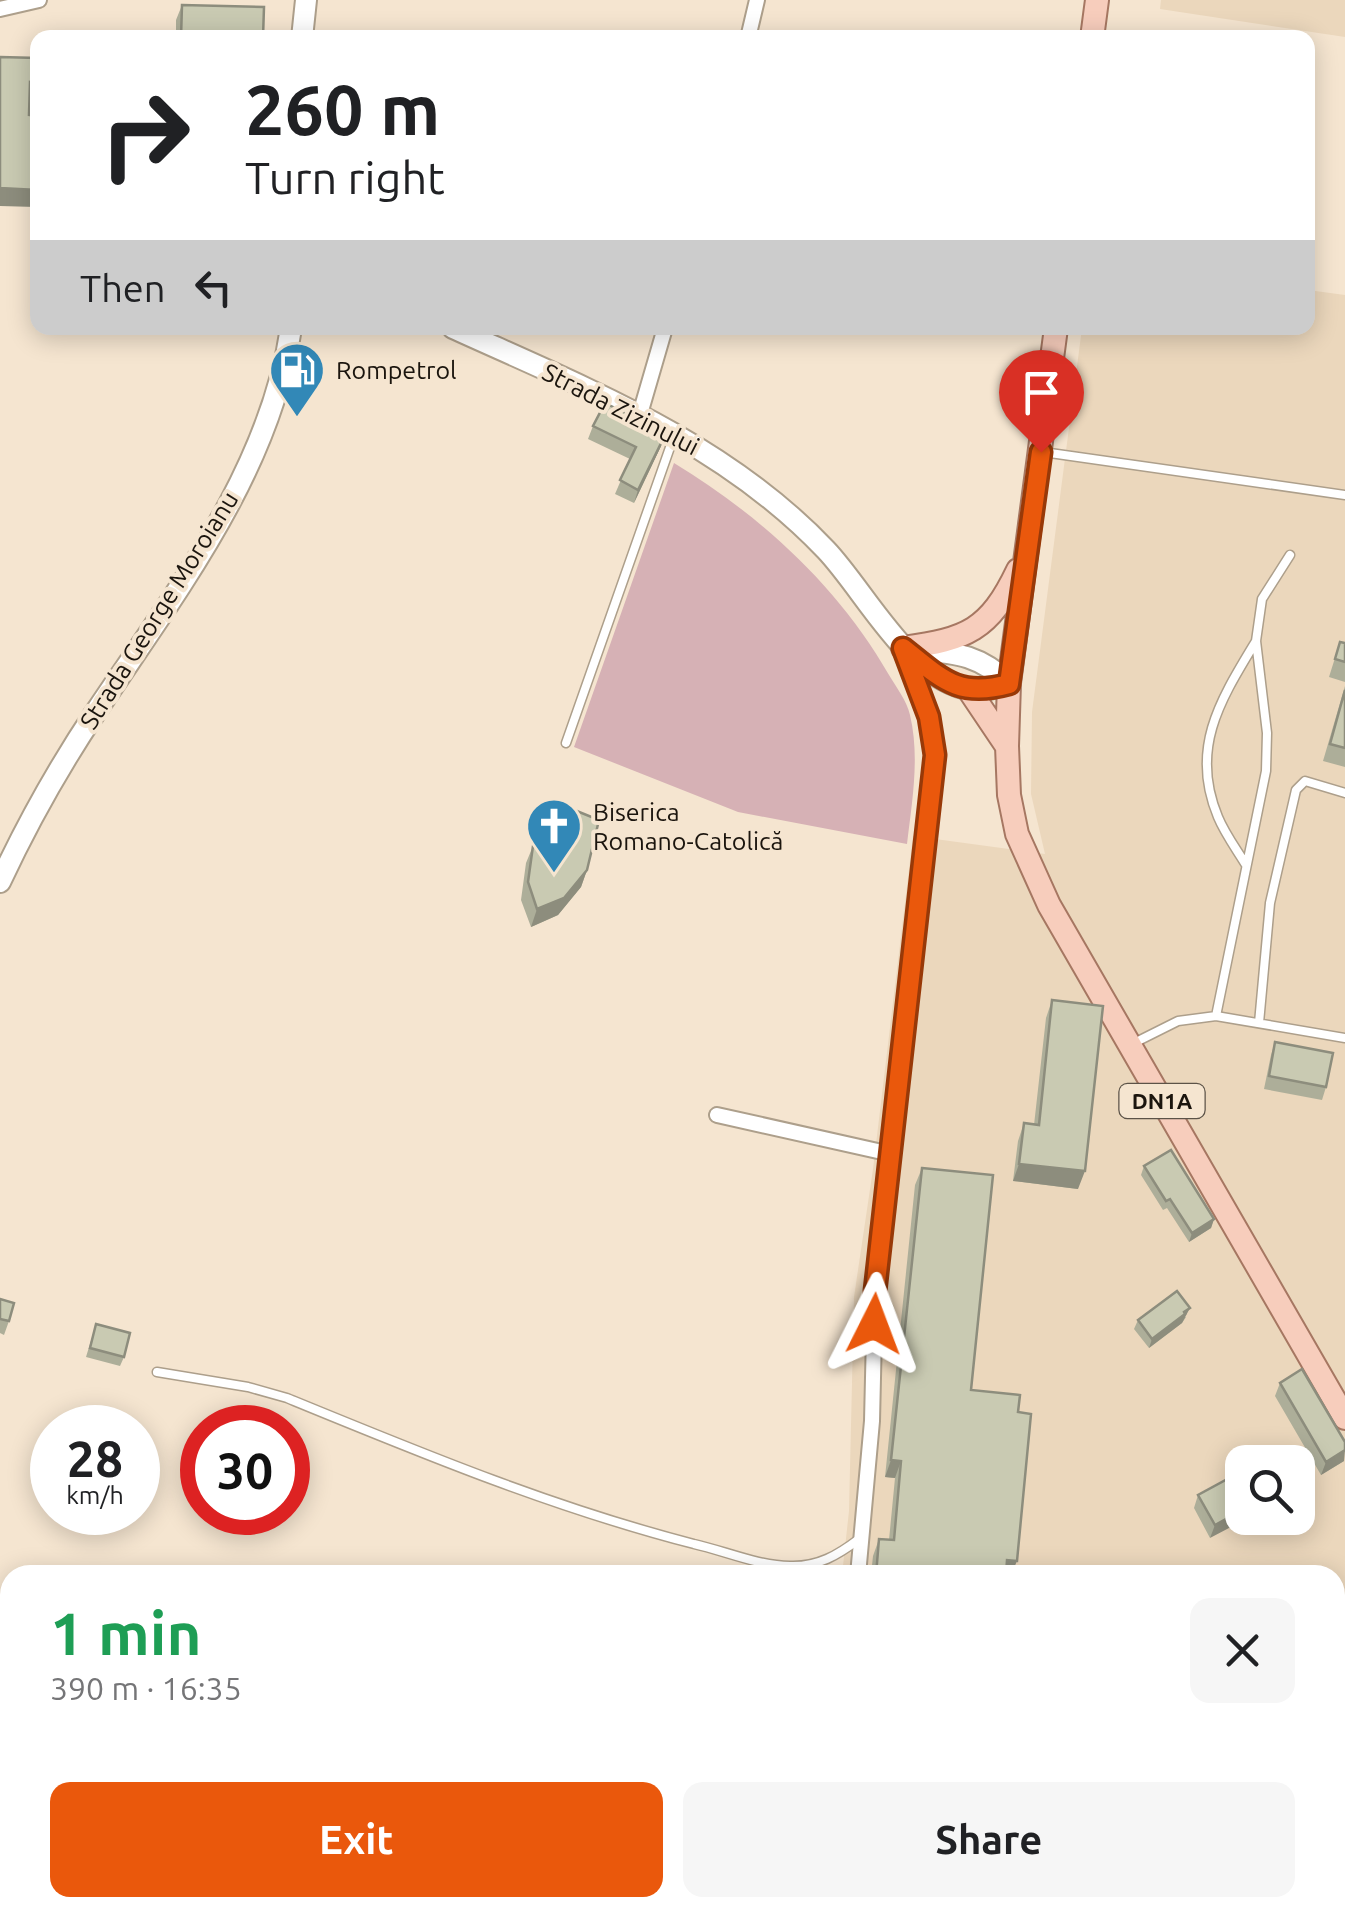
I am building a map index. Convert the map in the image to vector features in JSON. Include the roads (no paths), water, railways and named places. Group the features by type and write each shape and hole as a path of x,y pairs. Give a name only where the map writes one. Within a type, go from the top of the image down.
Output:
{"main road":[{"path":"303,30 306,0"},
{"path":"1093,30 1097,0"},
{"name":"Strada George Moroianu","path":"0,882 59,769 167,607 248,466 274,401 289,335"},
{"name":"Strada Zizinului","path":"468,335 640,414 747,481 825,548 903,648"},
{"name":"DN1A","path":"1055,335 1009,684 1010,795 1025,856 1345,1418"},
{"path":"903,648 964,636 983,625 1004,600 1028,549"},
{"path":"903,648 968,656 990,665 1009,684"},
{"path":"903,648 934,672 969,690 1009,684"},
{"path":"969,690 1007,746"}],"street":[{"path":"0,9 39,0"},
{"path":"750,30 758,0"},
{"path":"640,414 663,335"},
{"name":"Strada Zizinului","path":"859,1565 874,1376 875,1291 935,755 929,717 903,648"},
{"path":"717,1115 891,1154"}],"lane":[{"path":"566,744 675,433"},
{"path":"1041,452 1345,495"},
{"path":"1216,1016 1266,771 1267,733 1256,641 1262,599 1290,555"},
{"path":"1246,867 1218,816 1206,774 1207,739 1224,693 1256,641"},
{"path":"1258,1023 1270,903 1296,790 1306,781 1345,793"},
{"path":"1130,1045 1178,1021 1216,1016 1345,1038"},
{"path":"157,1372 287,1398 523,1492 643,1530 783,1565"},
{"path":"809,1565 837,1556 862,1537"}],"place":[{"name":"Rompetrol","path":"297,419"},
{"name":"Biserica Romano-Catolică","path":"554,875"}]}
